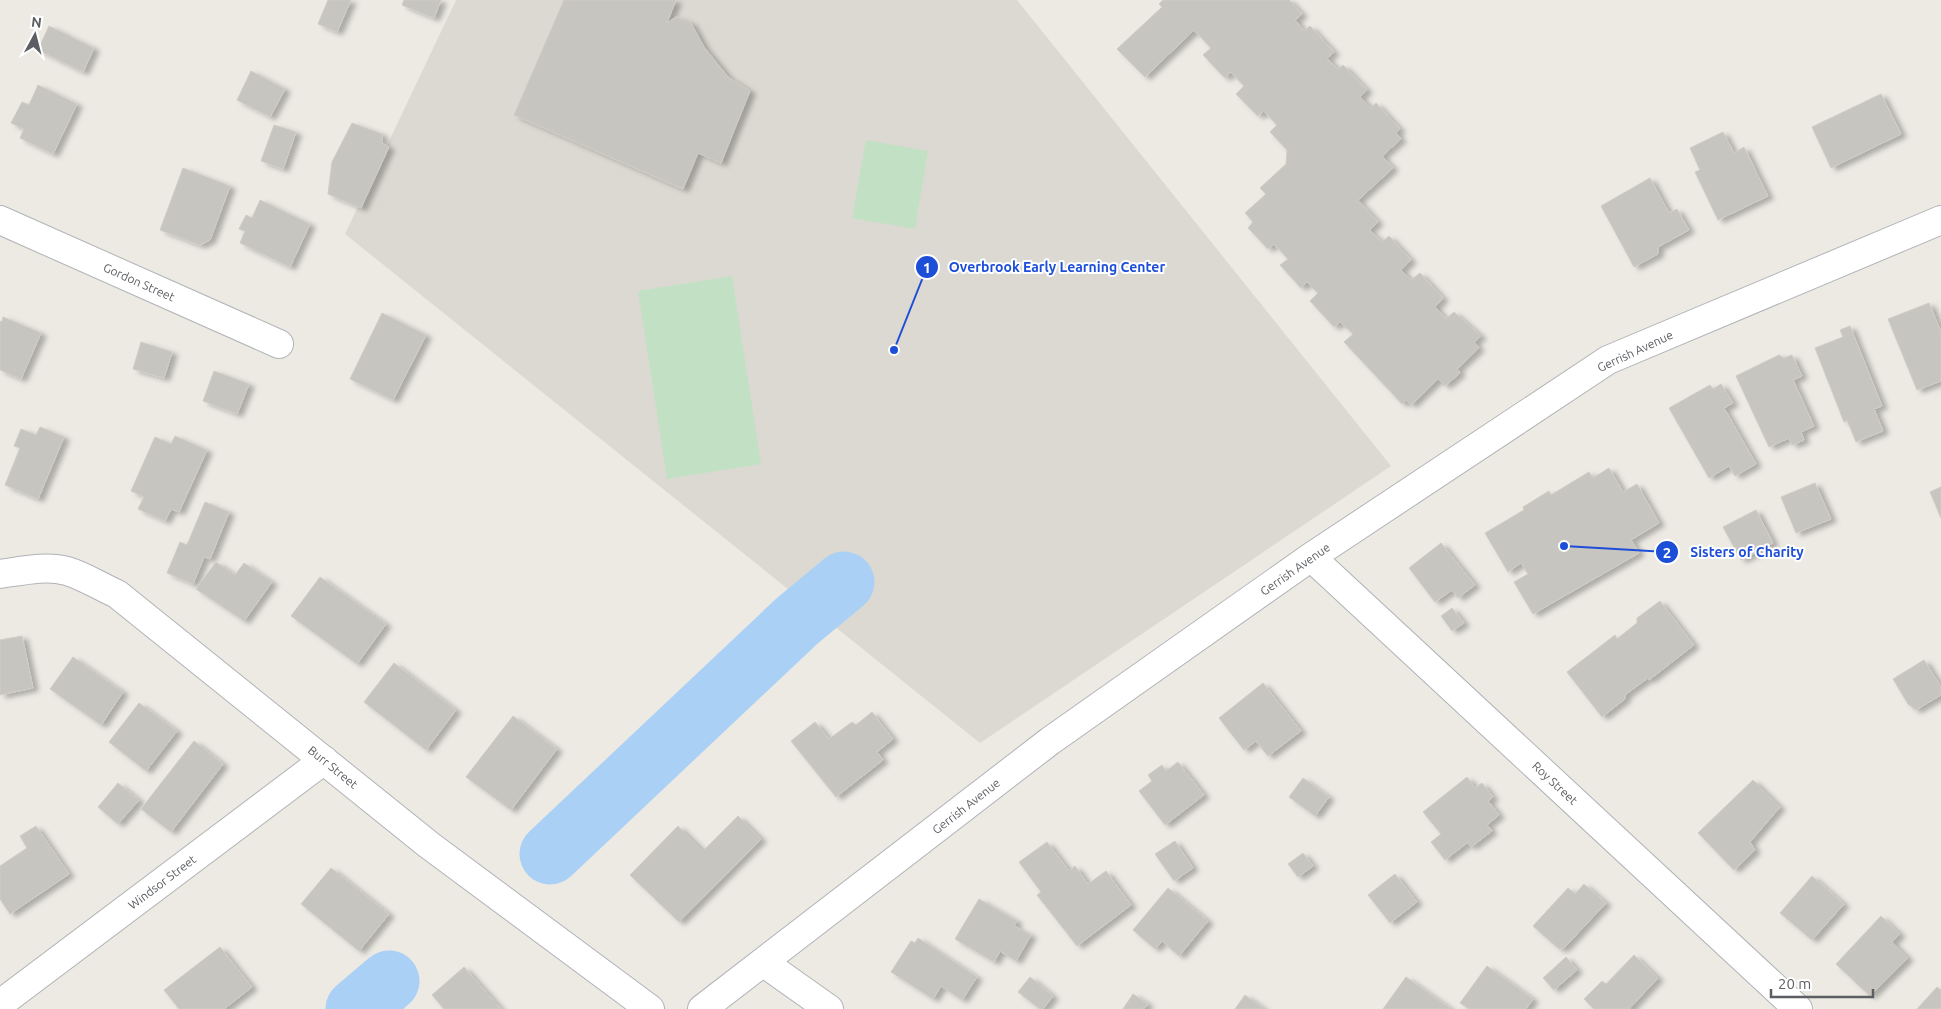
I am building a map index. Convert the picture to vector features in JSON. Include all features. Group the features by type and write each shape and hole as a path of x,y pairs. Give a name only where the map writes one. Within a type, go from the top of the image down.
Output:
{"street":[{"name":"Gordon Street","path":"0,220 279,344"},
{"name":"Gerrish Avenue","path":"702,1009 1050,741 1311,557 1608,360 1941,220"},
{"name":"Roy Street","path":"1311,557 1798,1009"},
{"name":"Burr Street","path":"0,574 32,570 67,571 117,594 429,845 650,1009"},
{"name":"Windsor Street","path":"0,1004 324,760"},
{"path":"764,963 829,1009"}],"shaded area":[{"path":"456,0 1017,0 1391,466 980,743 345,234"}],"green space":[{"path":"866,140 928,151 915,229 852,218"},
{"path":"732,276 761,464 667,479 638,291"}],"building":[{"path":"328,0 351,0 337,32 318,24"},
{"path":"404,0 441,0 434,18 402,5"},
{"path":"564,0 676,0 667,23 676,17 691,23 704,47 728,77 750,91 721,163 698,153 683,189 514,115"},
{"path":"1163,0 1289,0 1302,14 1295,20 1304,31 1310,26 1334,52 1327,58 1338,70 1343,65 1367,90 1360,97 1371,108 1376,103 1400,129 1396,133 1401,139 1382,156 1393,168 1358,200 1378,222 1369,230 1382,242 1389,236 1411,260 1401,270 1411,280 1420,273 1443,298 1435,307 1446,319 1454,312 1481,336 1474,342 1479,348 1457,369 1460,373 1445,386 1438,379 1411,405 1406,400 1402,404 1344,342 1353,334 1340,322 1334,327 1310,301 1318,293 1307,282 1301,288 1280,265 1288,259 1274,244 1268,249 1248,228 1253,222 1245,213 1266,194 1260,188 1286,164 1287,150 1270,132 1277,125 1264,111 1258,116 1236,94 1244,86 1231,72 1225,78 1203,55 1211,48 1194,30 1145,77 1117,49 1162,7 1159,4"},
{"path":"49,26 94,48 83,72 38,50"},
{"path":"251,71 285,89 270,117 237,100"},
{"path":"38,85 77,104 53,154 20,138 24,129 11,123 22,102 29,105"},
{"path":"1881,94 1901,134 1831,168 1812,127"},
{"path":"352,123 382,134 382,143 389,147 361,208 328,194 332,162"},
{"path":"274,125 296,132 283,169 261,161"},
{"path":"1723,132 1734,153 1744,147 1768,196 1718,220 1695,172 1700,170 1690,148"},
{"path":"183,168 230,186 210,240 200,245 160,230"},
{"path":"1650,178 1669,213 1677,209 1689,230 1658,247 1658,254 1634,267 1601,206"},
{"path":"260,200 310,224 290,267 240,243 245,231 239,229 246,215 252,218"},
{"path":"1929,303 1941,332 1941,381 1917,390 1888,319"},
{"path":"382,313 426,335 393,400 350,379"},
{"path":"3,317 41,333 21,379 0,370 0,321 2,322"},
{"path":"1850,326 1882,406 1874,409 1883,431 1856,442 1847,420 1844,422 1815,348 1843,337 1840,330"},
{"path":"141,342 172,352 164,378 133,369"},
{"path":"1779,355 1784,358 1792,355 1802,376 1793,380 1814,426 1801,432 1804,440 1792,445 1789,438 1769,447 1736,376"},
{"path":"214,371 249,384 237,414 203,401"},
{"path":"1721,384 1733,403 1724,408 1756,464 1735,476 1729,466 1709,478 1669,408 1710,385 1713,389"},
{"path":"40,427 64,437 38,499 5,485 20,448 14,446 21,429 36,435"},
{"path":"175,436 207,450 179,512 171,509 165,521 138,509 144,497 131,491 155,437 171,444"},
{"path":"1609,468 1623,492 1637,484 1659,523 1631,540 1639,553 1533,614 1514,582 1528,574 1521,563 1508,572 1485,533 1524,510 1523,507 1549,491 1551,495 1589,472 1593,478"},
{"path":"1815,483 1831,519 1796,533 1781,497"},
{"path":"1941,487 1941,518 1930,492"},
{"path":"205,502 229,512 210,559 204,557 193,584 167,573 180,542 187,545"},
{"path":"1756,510 1773,543 1741,560 1723,527"},
{"path":"1441,543 1475,585 1458,598 1452,590 1435,602 1409,568"},
{"path":"216,562 235,575 244,563 272,582 244,621 196,589"},
{"path":"320,577 386,624 357,664 291,616"},
{"path":"1660,601 1694,645 1649,680 1648,678 1625,695 1625,699 1602,717 1567,672 1615,635 1617,639 1637,623 1637,618"},
{"path":"1452,608 1464,623 1452,631 1441,616"},
{"path":"22,636 33,688 0,695 0,640"},
{"path":"73,657 123,692 101,725 50,689"},
{"path":"1924,660 1941,687 1941,695 1916,710 1908,704 1893,679"},
{"path":"394,663 456,710 426,750 364,702"},
{"path":"1263,683 1301,731 1268,756 1256,741 1244,750 1219,718"},
{"path":"139,703 177,731 146,771 109,742"},
{"path":"872,712 893,739 877,752 883,760 836,797 791,741 815,722 829,739 852,722 856,725"},
{"path":"513,716 557,749 511,810 466,777"},
{"path":"194,741 223,764 171,832 141,809"},
{"path":"1178,762 1204,795 1165,825 1139,791 1152,781 1148,775 1162,765 1166,771"},
{"path":"1467,777 1475,788 1482,783 1493,797 1488,801 1499,815 1487,825 1492,831 1471,847 1467,843 1445,860 1431,842 1441,834 1423,812"},
{"path":"1303,778 1329,797 1315,816 1289,797"},
{"path":"1753,780 1780,807 1750,842 1755,850 1734,870 1698,833"},
{"path":"118,783 139,800 118,824 98,807"},
{"path":"738,816 761,839 679,922 630,875 678,826 703,851"},
{"path":"36,826 69,874 10,914 0,899 0,866 27,848 20,836"},
{"path":"1175,841 1193,868 1174,881 1155,854"},
{"path":"1047,842 1069,871 1075,866 1088,884 1106,871 1131,905 1077,946 1037,895 1041,892 1019,862"},
{"path":"1303,853 1313,866 1298,877 1288,864"},
{"path":"331,868 389,914 359,951 301,904"},
{"path":"1395,874 1417,902 1390,923 1368,895"},
{"path":"1812,876 1844,904 1812,940 1780,913"},
{"path":"1584,884 1606,903 1564,948 1559,949 1533,926 1568,888 1575,894"},
{"path":"1168,888 1208,921 1179,956 1162,941 1155,949 1133,930"},
{"path":"979,899 1017,921 1014,926 1031,935 1016,961 1000,951 994,962 955,939"},
{"path":"1881,916 1900,934 1892,942 1908,958 1870,996 1836,964"},
{"path":"918,938 977,977 962,1000 941,986 933,999 891,972 911,941 915,943"},
{"path":"220,947 252,987 224,1009 179,1009 164,990"},
{"path":"1634,955 1658,978 1631,1009 1594,1009 1584,999 1602,981 1606,984"},
{"path":"1566,957 1577,970 1554,990 1543,978"},
{"path":"1487,966 1533,999 1526,1009 1469,1009 1460,1003"},
{"path":"464,967 501,1009 444,1009 432,995"},
{"path":"1030,977 1053,996 1043,1009 1040,1009 1018,992"},
{"path":"1406,977 1451,1009 1383,1009"},
{"path":"1937,987 1941,990 1941,1009 1917,1009"},
{"path":"1133,994 1148,1004 1144,1009 1123,1009"},
{"path":"1245,995 1264,1009 1235,1009"}],"waterway":[{"path":"550,854 797,621 844,582"},
{"path":"356,1009 389,981"}],"place":[{"name":"Overbrook Early Learning Center","path":"894,350"},
{"name":"Sisters of Charity","path":"1564,546"}]}
